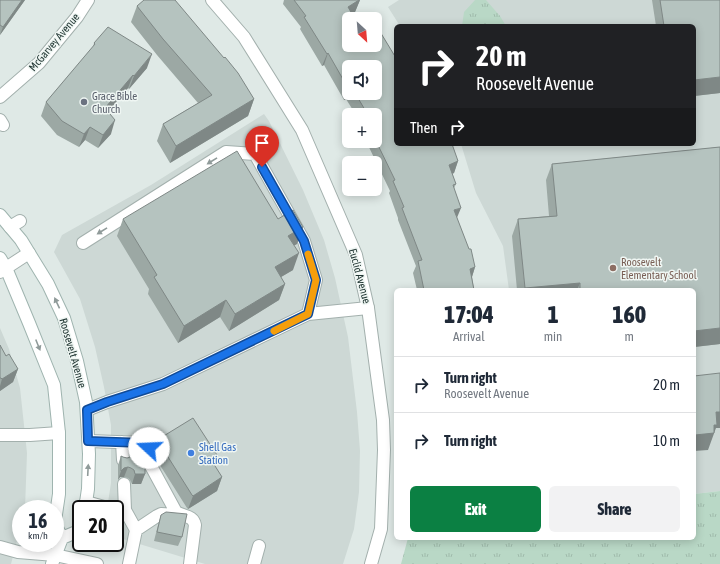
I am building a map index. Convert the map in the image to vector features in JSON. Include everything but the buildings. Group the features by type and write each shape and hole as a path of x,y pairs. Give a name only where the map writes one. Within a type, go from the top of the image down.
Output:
{"street":[{"name":"McGarvey Avenue","path":"0,97 39,63 88,0"},
{"name":"Euclid Avenue","path":"212,0 244,37 302,130 356,255 368,308 383,420 384,450 382,529 370,564"},
{"path":"82,243 226,152 255,154 304,241 316,280 308,314"},
{"name":"Roosevelt Avenue","path":"0,215 15,224 21,240 48,284 64,318 77,362 87,410 89,454 86,500"},
{"path":"29,253 2,266 29,323 54,385 59,433 58,500"},
{"path":"87,410 163,384 308,314 368,308"},
{"path":"0,435 59,433"},
{"path":"88,441 144,443 147,445 149,448 151,466 176,512 180,515"},
{"path":"122,442 123,460"},
{"path":"124,484 125,510 136,530 129,564"},
{"path":"136,530 161,514 180,515 191,518 195,525 190,564"},
{"path":"254,564 259,546"},
{"path":"0,547 53,560 97,564"}],"shaded area":[{"name":"Roosevelt Elementary School","path":"399,0 720,0 720,491 696,494 696,288 509,288 503,246 476,193 462,146 696,146 696,24 399,24 388,7"},
{"path":"264,114 269,121 303,190 324,240 335,278 348,337 360,451 359,492 354,529 343,564 205,564 124,539 124,500 108,500 111,483 111,425 95,347 80,299 54,252 62,235 151,185"},
{"path":"0,328 9,349 20,388 27,453 25,500 12,500 12,552 14,552 11,564 0,564"}],"green space":[{"path":"475,0 486,0 505,24 462,24 464,12"},
{"path":"720,491 720,564 401,564 407,540 696,540 696,494"}],"slow traffic":[{"path":"274,331 308,314 316,280 308,254"}],"place":[{"name":"Grace Bible Church","path":"84,102"},
{"name":"Roosevelt Elementary School","path":"613,268"},
{"name":"Shell Gas Station","path":"191,453"}],"route":[{"path":"149,448 144,443 88,441 87,410 163,384 308,314 316,280 304,241 262,167"}]}
